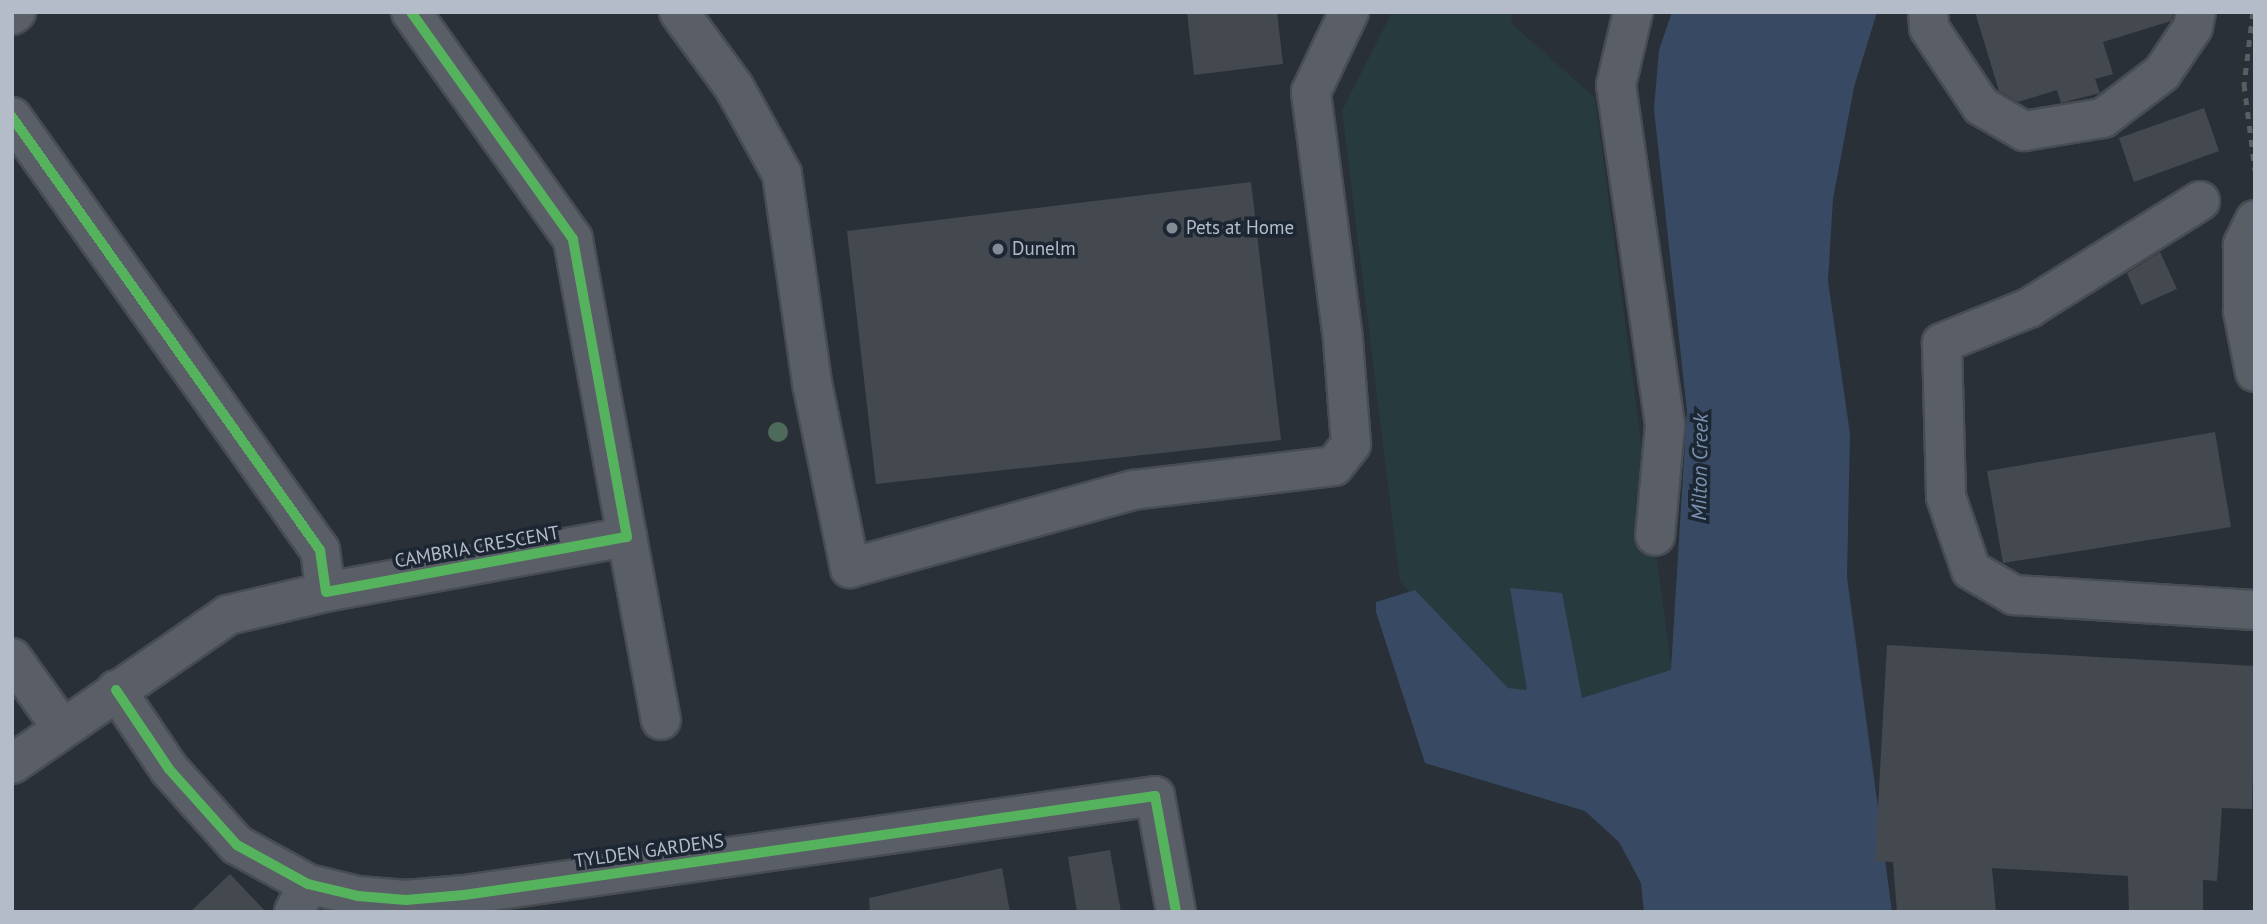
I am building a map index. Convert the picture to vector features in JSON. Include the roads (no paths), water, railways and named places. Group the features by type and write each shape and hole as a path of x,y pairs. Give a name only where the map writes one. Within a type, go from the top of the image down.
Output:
{"street":[{"path":"411,12 573,239 661,720"},
{"path":"679,12 734,87 782,174 812,383 850,568 1132,491 1334,466 1351,443 1343,340 1311,92 1349,12"},
{"path":"1633,12 1616,85 1665,425 1655,536"},
{"path":"1928,12 1929,28 1981,106 2024,131 2103,118 2162,73 2196,12"},
{"path":"12,117 320,550 326,592"},
{"path":"2200,201 2029,308 1942,343 1946,497 1971,570 2014,595 2255,610"},
{"path":"2255,220 2244,245 2243,311 2255,372"},
{"name":"CAMBRIA CRESCENT","path":"12,764 228,615 326,592 627,537"},
{"path":"12,658 62,728"},
{"name":"TYLDEN GARDENS","path":"116,690 202,812 301,898 406,900 464,895 1155,796 1176,912"}],"water":[{"name":"Milton Creek","path":"1672,12 1877,12 1854,87 1833,199 1828,281 1850,434 1847,577 1892,912 1644,912 1641,883 1619,842 1585,811 1425,763 1376,612 1376,602 1415,590 1508,688 1527,690 1510,588 1562,593 1582,698 1671,670 1687,411 1654,109 1659,50"}],"railway":[{"path":"2253,12 2244,84 2255,170"}],"place":[{"name":"Pets at Home","path":"1172,228"},
{"name":"Dunelm","path":"998,249"}]}
